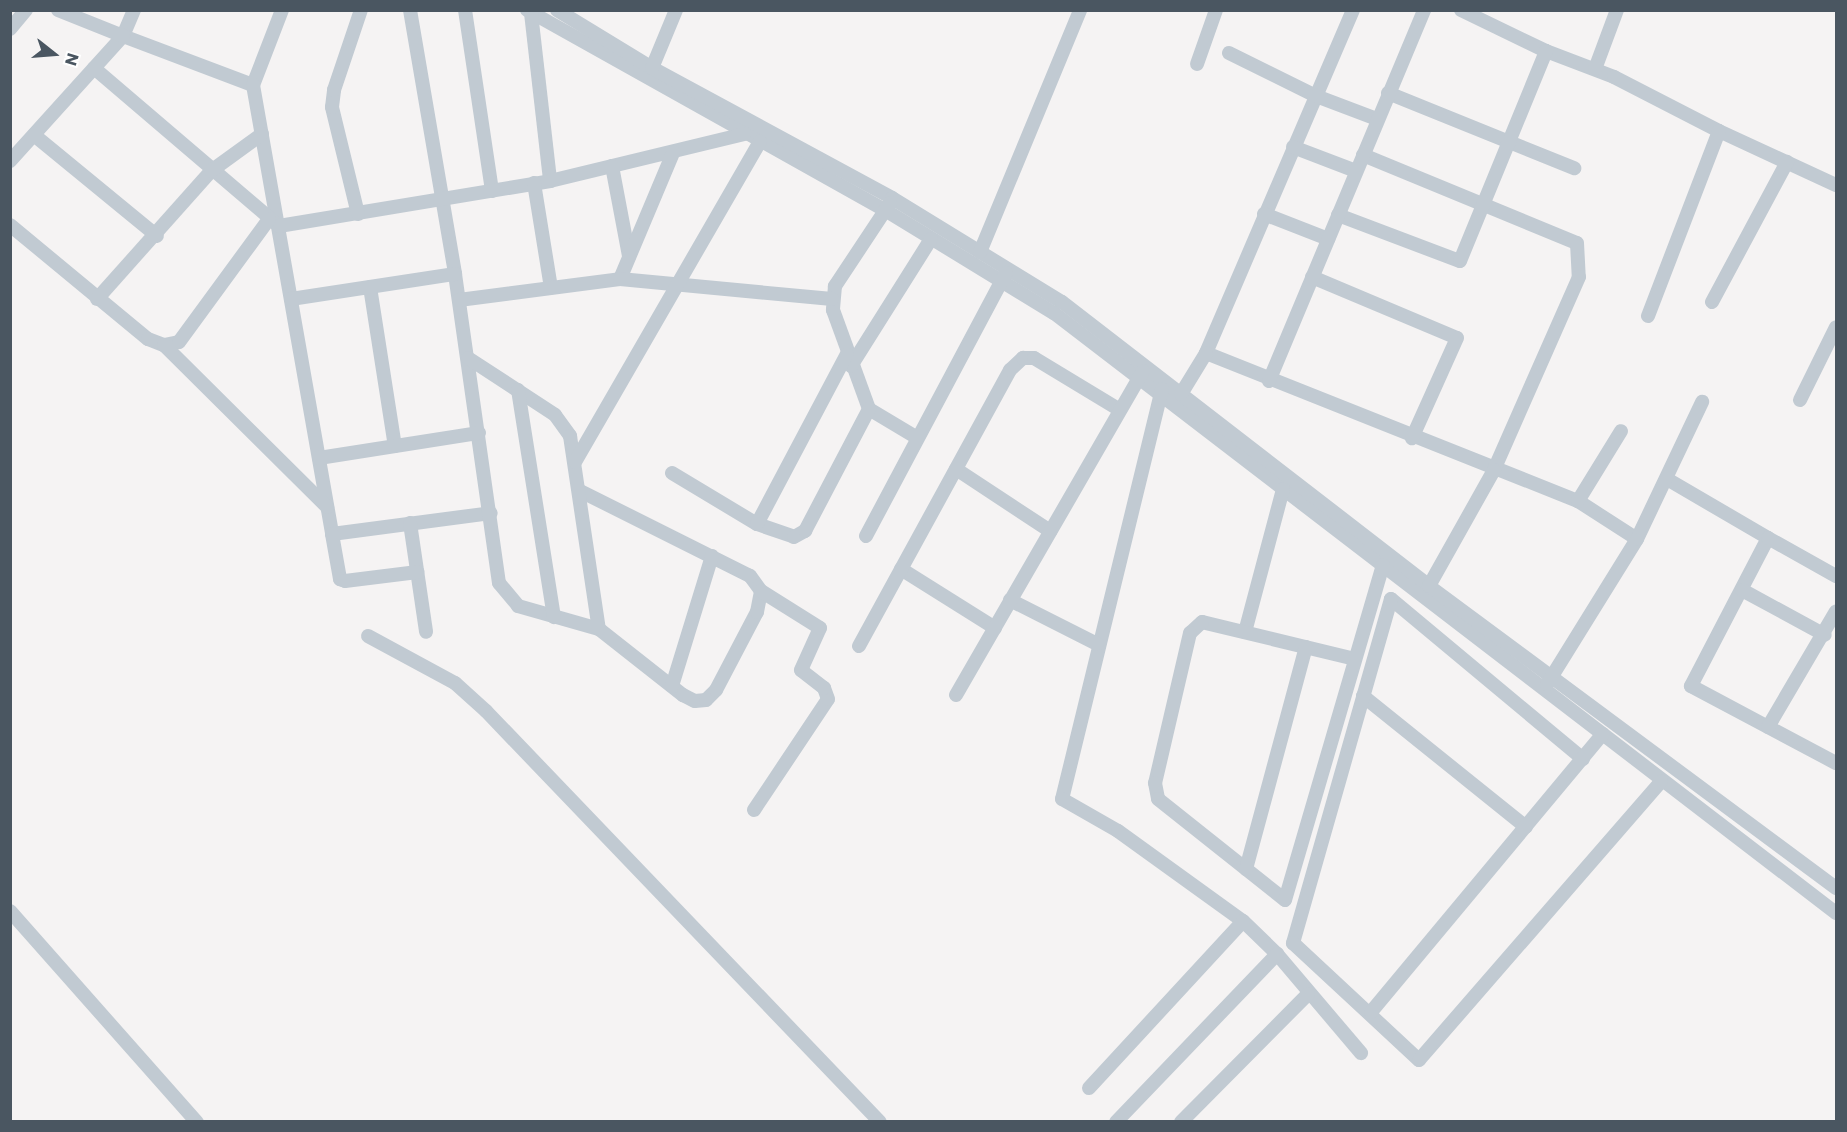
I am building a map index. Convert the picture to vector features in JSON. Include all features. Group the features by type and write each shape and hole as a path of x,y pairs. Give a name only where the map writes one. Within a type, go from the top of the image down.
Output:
{"street":[{"path":"10,29 26,10"},
{"path":"58,10 253,85"},
{"path":"10,161 123,36 134,10"},
{"path":"358,214 332,106 334,90 361,10"},
{"path":"410,10 455,274 500,583 507,597 518,606 599,629 695,701 706,700 711,695 757,612 761,591"},
{"path":"465,10 492,191"},
{"path":"557,10 652,68 889,204 980,252 1005,275 1054,313 1142,372 1164,381 1429,586 1836,888"},
{"path":"583,25 588,10"},
{"path":"652,68 676,10"},
{"path":"980,252 1080,10"},
{"path":"1197,64 1216,10"},
{"path":"1181,394 1206,353 1353,10"},
{"path":"1269,381 1424,10"},
{"path":"1461,10 1546,51 1595,69 1719,131 1836,185"},
{"path":"1595,69 1617,10"},
{"path":"279,11 253,85 274,222 291,299 340,579 345,581 417,572"},
{"path":"529,12 744,134 889,204 931,239 1005,275"},
{"path":"529,12 549,180"},
{"path":"1338,215 1460,261 1507,141 1546,51"},
{"path":"1228,53 1316,96 1377,119"},
{"path":"94,68 211,171 274,222 358,214 492,191 673,153 744,134"},
{"path":"1388,93 1574,168"},
{"path":"1648,316 1719,131"},
{"path":"97,299 157,236 211,171 262,134"},
{"path":"34,135 157,236"},
{"path":"575,462 675,284 760,142"},
{"path":"1293,147 1356,171"},
{"path":"620,279 673,153"},
{"path":"1363,155 1577,243 1579,277 1494,470 1429,586"},
{"path":"1712,302 1787,162"},
{"path":"612,166 629,257"},
{"path":"534,183 551,288"},
{"path":"889,204 835,286 832,299 849,360 869,409 916,437"},
{"path":"1264,214 1328,239"},
{"path":"164,345 179,342 274,222"},
{"path":"10,225 148,339 164,345 327,507"},
{"path":"757,524 849,360 931,239"},
{"path":"291,299 455,274"},
{"path":"866,536 916,437 1005,275"},
{"path":"1312,277 1457,338 1412,438"},
{"path":"459,300 620,279 832,299"},
{"path":"370,287 395,446"},
{"path":"1800,400 1836,327"},
{"path":"1206,353 1269,381 1412,438 1578,501 1637,538"},
{"path":"468,358 518,390 562,423 570,436 599,629"},
{"path":"860,646 1010,370 1023,358 1034,358 1120,410"},
{"path":"1142,372 1160,395 1603,734 1661,782 1836,913"},
{"path":"956,695 1142,372"},
{"path":"1164,381 1097,644 1062,799 1118,831 1243,921 1277,954 1308,994 1361,1053"},
{"path":"518,390 554,617"},
{"path":"1543,690 1637,538 1702,402"},
{"path":"672,474 757,524 782,536 794,537 805,531 869,409"},
{"path":"1578,501 1621,431"},
{"path":"319,458 479,434"},
{"path":"956,469 1050,531"},
{"path":"1667,479 1836,576"},
{"path":"1245,632 1283,489"},
{"path":"580,491 750,576 761,591 820,628 801,670 824,688 828,699 754,810"},
{"path":"332,534 491,513"},
{"path":"410,524 426,632"},
{"path":"1768,538 1691,686 1836,763"},
{"path":"672,686 712,556"},
{"path":"1355,659 1202,622 1193,626 1155,783 1158,799 1285,900 1383,566"},
{"path":"901,569 995,627"},
{"path":"1742,590 1830,629"},
{"path":"1583,759 1391,599 1293,943 1371,1012 1419,1060 1661,782"},
{"path":"1010,600 1097,644"},
{"path":"1768,727 1830,629 1836,611"},
{"path":"368,636 455,683 486,711 880,1122"},
{"path":"1246,869 1306,647"},
{"path":"1363,696 1526,827"},
{"path":"1371,1012 1603,734"},
{"path":"10,910 197,1122"},
{"path":"1089,1088 1243,921"},
{"path":"1116,1122 1277,954"},
{"path":"1181,1122 1308,994"}]}
